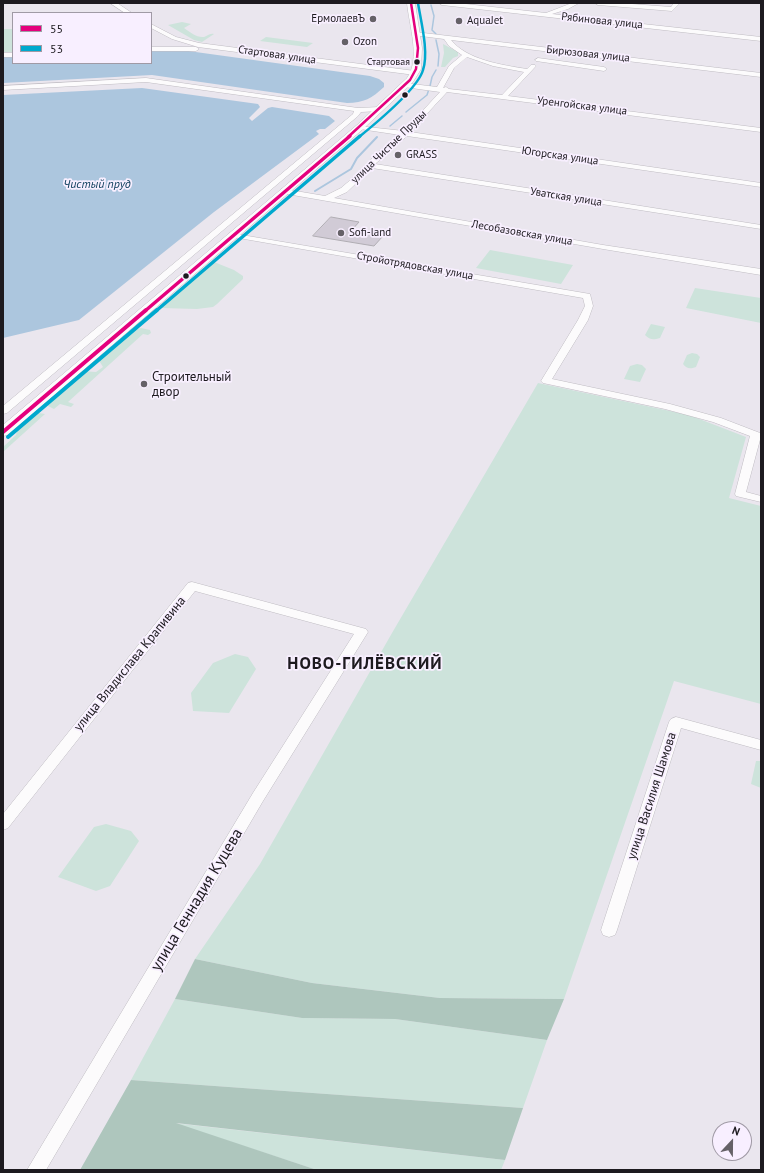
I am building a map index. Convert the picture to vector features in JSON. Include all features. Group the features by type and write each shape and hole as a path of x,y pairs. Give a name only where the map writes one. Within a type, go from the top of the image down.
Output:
{"main road":[{"path":"403,3 410,53 410,73"},
{"path":"3,432 360,127 404,85 402,81 410,73 419,55 411,3"}],"street":[{"path":"113,3 127,12"},
{"name":"Рябиновая улица","path":"442,3 761,39"},
{"path":"543,15 566,8 576,3"},
{"path":"598,3 672,9 677,3"},
{"name":"Стартовая улица","path":"152,27 174,38 198,44 410,73"},
{"name":"Бирюзовая улица","path":"415,34 761,75"},
{"path":"445,37 448,43 467,54 494,64 529,71"},
{"path":"152,49 191,48 386,75"},
{"path":"504,97 529,71 546,50"},
{"name":"улица Чистые Пруды","path":"327,198 344,190 371,166 379,156 405,134 443,89 451,67 467,54"},
{"path":"538,60 604,69"},
{"path":"3,88 146,80 358,110 380,109"},
{"name":"Уренгойская улица","path":"404,85 761,130"},
{"path":"3,411 356,116 358,110"},
{"name":"Югорская улица","path":"360,127 761,185"},
{"path":"324,142 339,144"},
{"path":"301,161 316,164"},
{"name":"Уватская улица","path":"371,166 761,227"},
{"name":"Лесобазовская улица","path":"274,184 286,189 327,198 603,247 761,272"},
{"name":"Стройотрядовская улица","path":"233,235 587,296 589,306 583,320 546,381 666,406 717,420 756,436 740,494 761,499"},
{"path":"169,273 182,278"},
{"path":"84,344 101,348"},
{"name":"улица Владислава Крапивина","path":"3,824 192,586 362,632"},
{"name":"улица Геннадия Куцева","path":"36,1170 258,797 362,632"},
{"name":"улица Василия Шамова","path":"609,930 676,722 761,745"}],"green space":[{"path":"182,22 191,24 184,28 196,36 204,37 214,34 202,42 194,40 168,25"},
{"path":"3,29 12,29 12,52 3,52"},
{"path":"266,37 313,43 307,47 260,41"},
{"path":"443,44 458,52 458,56 453,58 445,67 441,67 444,53"},
{"path":"490,250 573,265 561,284 476,268"},
{"path":"214,262 234,270 243,276 243,279 217,304 213,307 197,309 161,308 160,306 209,263"},
{"path":"695,288 761,298 761,323 686,308"},
{"path":"651,324 665,327 660,338 652,339 645,335"},
{"path":"141,328 150,330 151,333 148,335 143,334 68,402 74,404 71,407 60,404 54,409 48,406 47,403 50,398 81,371 96,372 103,367 98,359 131,331"},
{"path":"692,353 697,354 700,357 696,367 689,368 683,364 687,355"},
{"path":"637,364 642,365 646,369 640,382 624,379 630,366"},
{"path":"538,383 689,415 746,437 729,498 761,506 761,704 674,681 564,999 440,998 312,983 195,959 260,864 392,633"},
{"path":"39,413 45,414 3,452 3,447 16,435 18,426 31,415"},
{"path":"235,654 248,657 256,669 229,713 193,711 191,693 213,663"},
{"path":"756,761 761,761 761,788 751,784"},
{"path":"106,824 131,831 139,841 110,886 96,891 58,877 94,827"},
{"path":"195,959 312,983 440,998 564,999 547,1040 395,1019 302,1018 175,999"},
{"path":"175,999 302,1018 395,1019 547,1040 523,1108 131,1080"},
{"path":"131,1080 523,1108 505,1160 176,1123 317,1170 80,1170"},
{"path":"173,1123 505,1160 501,1170 317,1170"}],"water":[{"path":"181,50 370,76 379,79 384,83 384,87 367,99 347,103 152,75 3,83 3,57 12,57 12,64 152,64 152,51"},
{"name":"Чистый пруд","path":"142,88 258,104 260,107 249,118 252,121 268,108 272,107 329,116 335,121 325,129 316,131 319,134 214,212 79,320 3,338 3,95"}],"building":[{"name":"Sofi-land","path":"331,217 359,222 351,231 383,236 374,246 313,236"}],"waterway":[{"path":"431,5 434,16 432,30 436,34"},
{"path":"436,40 439,54 438,66"},
{"path":"430,86 432,77 436,70"},
{"path":"406,112 427,95 429,89"},
{"path":"390,126 402,116"},
{"path":"315,191 351,169 357,158 377,137"}],"transit line":[{"name":"55","path":"3,432 360,127 410,80 416,69 418,48 411,3"},
{"name":"53","path":"8,437 365,132 415,85 423,71 425,55 418,3"}],"place":[{"name":"ЕрмолаевЪ","path":"373,19"},
{"name":"AquaJet","path":"459,21"},
{"name":"Ozon","path":"345,42"},
{"name":"Стартовая","path":"417,62"},
{"name":"GRASS","path":"398,155"},
{"name":"Sofi-land","path":"341,233"},
{"name":"Строительный двор","path":"144,384"}],"district":[{"name":"НОВО-ГИЛЁВСКИЙ","path":"365,664"}]}
